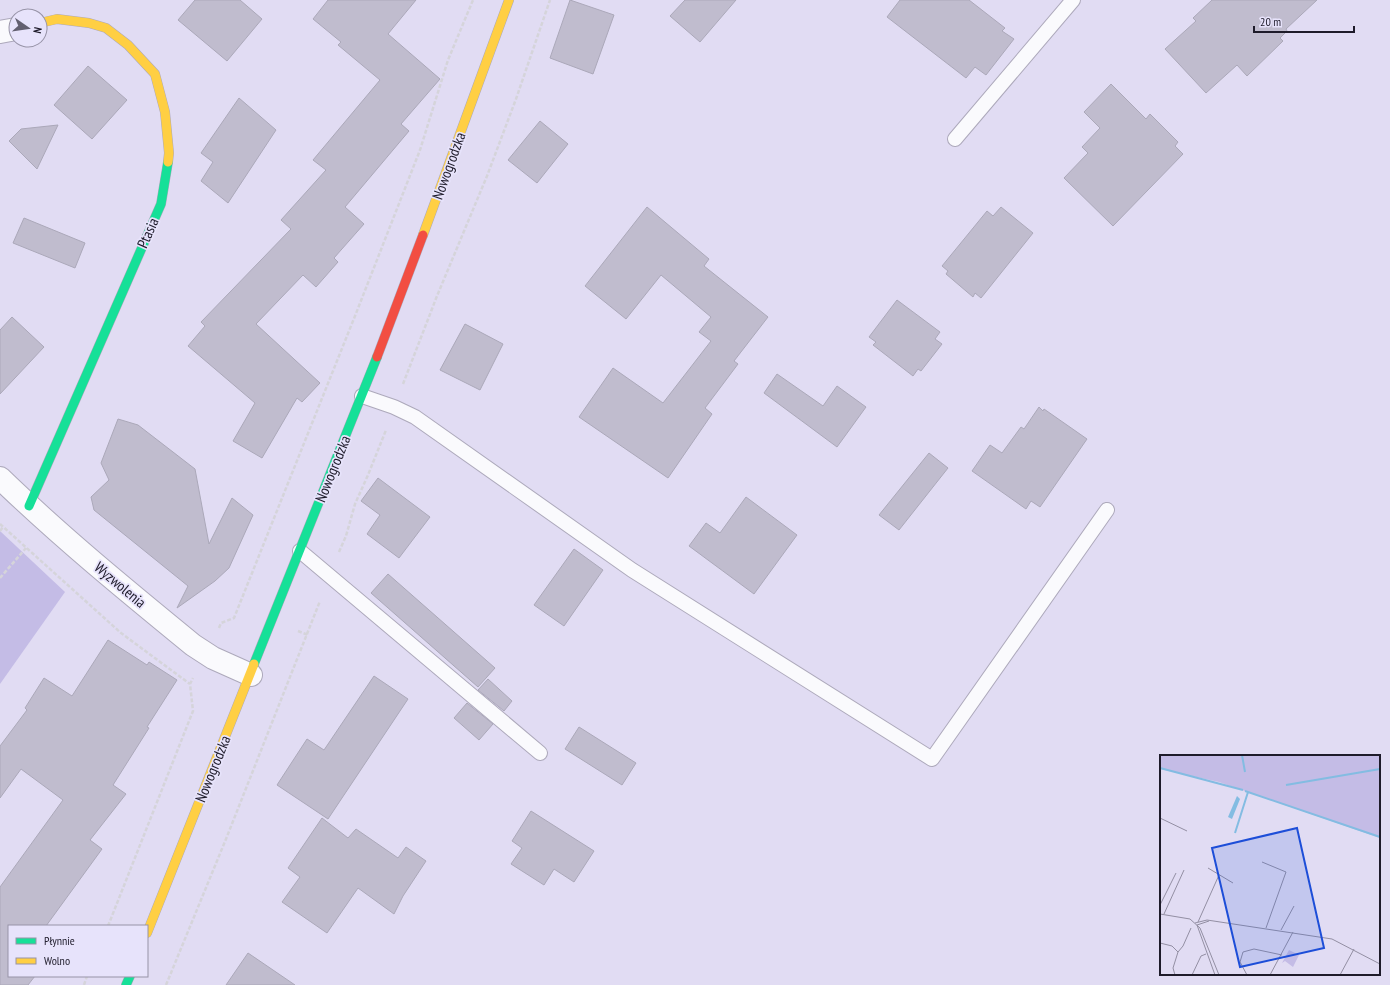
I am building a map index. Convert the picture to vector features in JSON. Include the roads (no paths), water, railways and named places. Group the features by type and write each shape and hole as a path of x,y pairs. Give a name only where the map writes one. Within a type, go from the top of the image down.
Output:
{"street":[{"name":"Nowogrodzka","path":"148,931 390,328 509,0"},
{"name":"Ptasia","path":"29,506 161,204 169,153 165,112 154,74 128,46 106,28 89,23 56,19 48,21"},
{"name":"Wyzwolenia","path":"0,478 29,506 193,645 206,654 251,674"}],"lane":[{"path":"955,139 1071,1"},
{"path":"362,396 394,407 415,417 632,570 932,759 1107,510"},
{"path":"300,551 540,754"}]}
